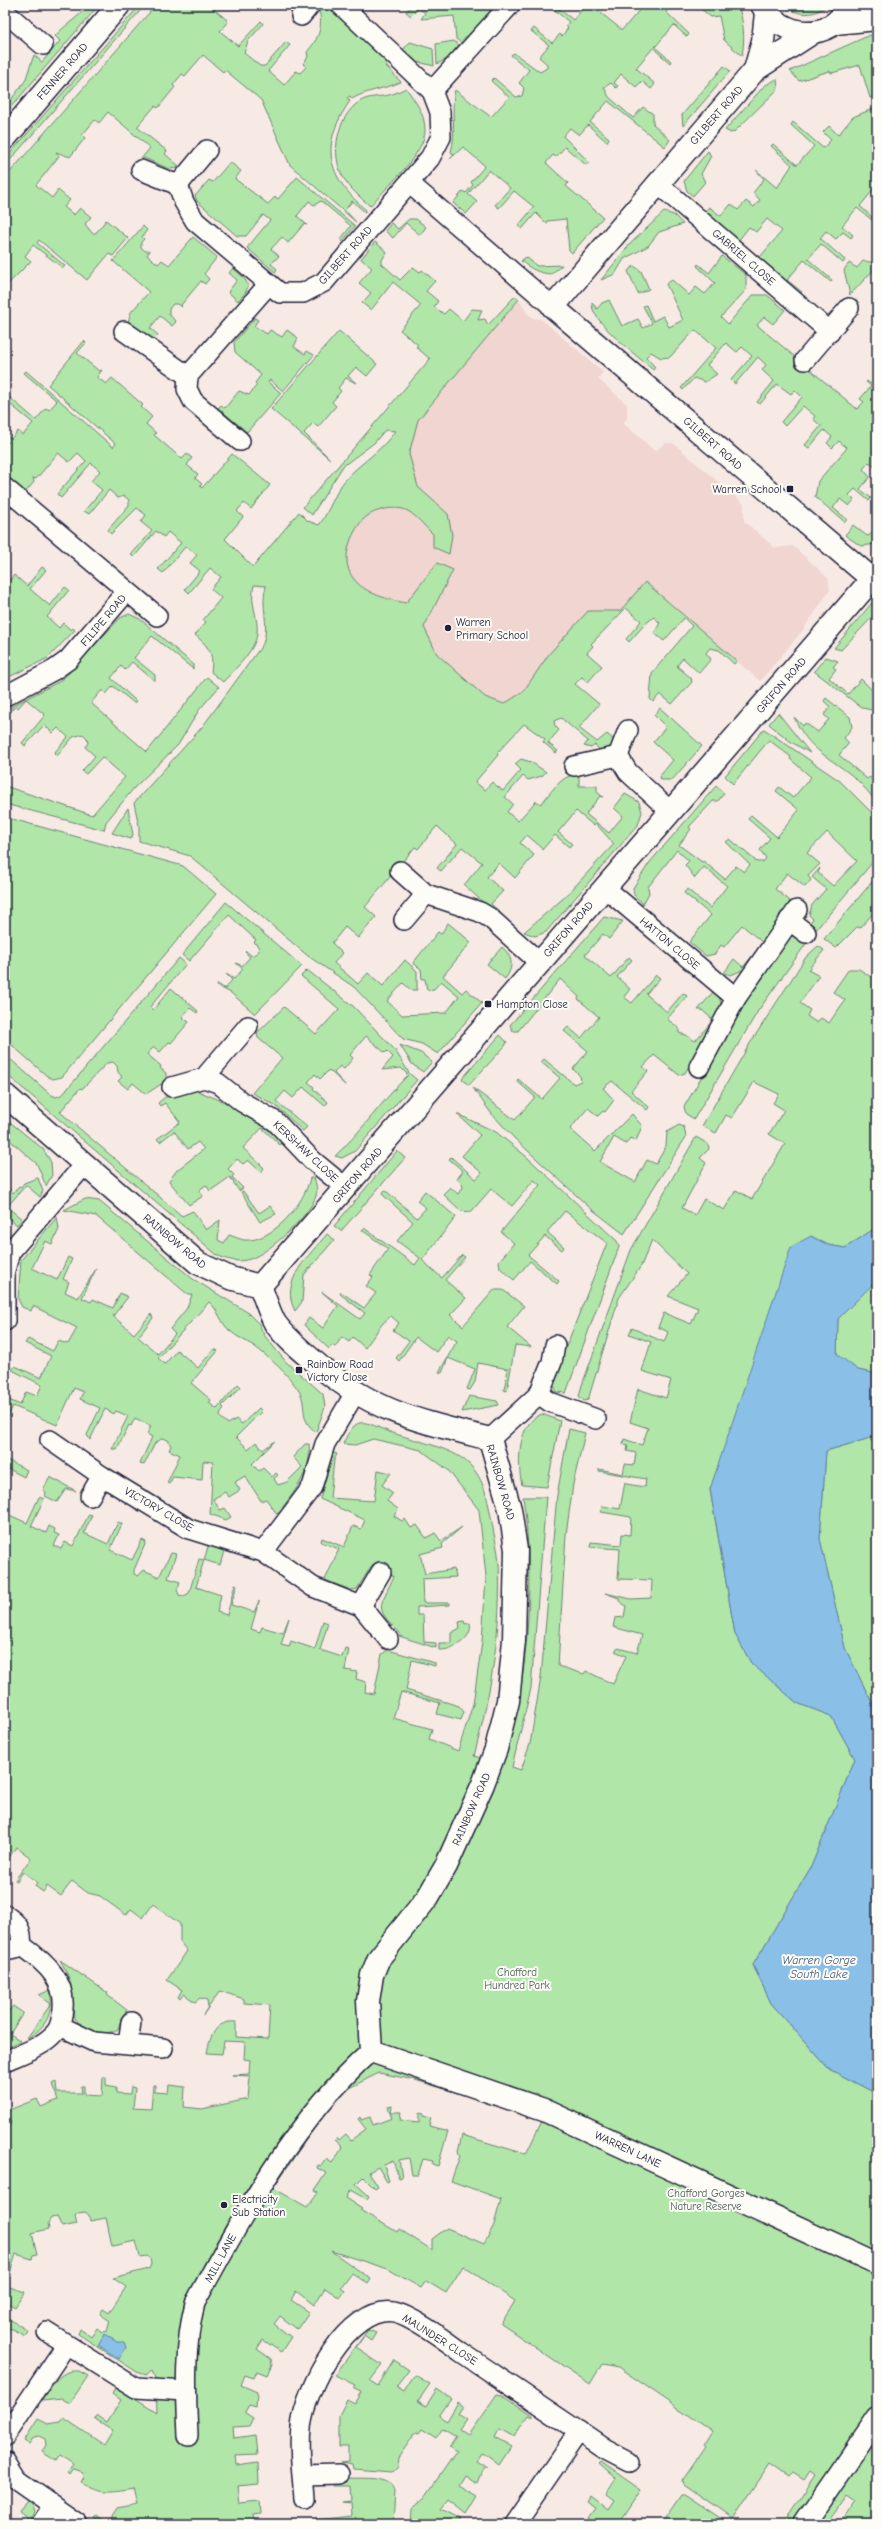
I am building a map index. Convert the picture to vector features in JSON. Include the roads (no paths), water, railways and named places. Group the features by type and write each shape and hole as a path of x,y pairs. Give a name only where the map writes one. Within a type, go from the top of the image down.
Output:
{"street":[{"name":"FENNER ROAD","path":"5,138 119,5"},
{"name":"GILBERT ROAD","path":"178,185 184,202 195,220 268,285 280,293 291,295 314,289 324,282 430,158 441,138 440,112 432,91 341,5"},
{"path":"432,91 510,5"},
{"path":"835,23 848,5"},
{"name":"GILBERT ROAD","path":"755,70 762,41 764,9"},
{"path":"764,9 787,29 799,33 812,33"},
{"path":"5,12 44,45"},
{"path":"835,23 877,19"},
{"name":"GILBERT ROAD","path":"553,307 657,183 755,70 812,33 835,23"},
{"path":"141,170 178,185 207,150"},
{"name":"GILBERT ROAD","path":"409,183 553,307 874,576"},
{"name":"GABRIEL CLOSE","path":"657,183 830,332"},
{"path":"240,441 192,401 188,389 188,376 268,285"},
{"path":"805,360 849,308"},
{"path":"124,331 188,376"},
{"name":"FILIPE ROAD","path":"5,488 127,591 68,660 5,696"},
{"name":"GRIFON ROAD","path":"260,1286 874,576"},
{"path":"127,591 157,616"},
{"path":"618,756 628,730"},
{"path":"618,756 628,772 670,811"},
{"path":"574,766 618,756"},
{"path":"400,870 426,894 480,912 490,918 540,962"},
{"name":"HATTON CLOSE","path":"605,888 736,998"},
{"path":"404,920 426,894"},
{"path":"699,1067 736,998 793,915 806,933"},
{"path":"172,1087 204,1078 248,1026"},
{"name":"KERSHAW CLOSE","path":"204,1078 218,1083 242,1102 275,1121 312,1160 346,1188"},
{"name":"RAINBOW ROAD","path":"5,1095 198,1263 230,1278 260,1286 275,1322 287,1338 355,1393 380,1407 413,1419 490,1439 510,1509 516,1550 514,1640 508,1701 496,1749 483,1784 446,1866 428,1897 379,1958 372,1975 368,1998 372,2051"},
{"path":"5,1270 10,1252 84,1165"},
{"path":"5,1276 5,1321"},
{"path":"490,1439 539,1394 552,1362 555,1344"},
{"path":"263,1552 312,1487 325,1444 355,1393"},
{"path":"539,1394 550,1402 596,1419"},
{"name":"VICTORY CLOSE","path":"50,1440 102,1476 189,1529 263,1552 313,1587 362,1606"},
{"path":"90,1496 102,1476"},
{"path":"381,1572 362,1606 388,1639"},
{"path":"5,1915 20,1928 13,1948 48,1966 59,1984 63,1996 60,2026 45,2041 33,2049 5,2060"},
{"path":"128,2044 131,2022"},
{"path":"60,2026 94,2042 163,2048"},
{"name":"WARREN LANE","path":"372,2051 544,2110 877,2264"},
{"name":"MILL LANE","path":"188,2436 186,2391 190,2322 195,2303 220,2256 259,2192 314,2112 351,2069 372,2051"},
{"name":"MAUNDER CLOSE","path":"304,2500 300,2428 305,2401 314,2380 335,2349 354,2328 368,2317 384,2311 403,2315 440,2338 606,2450 629,2462"},
{"path":"47,2332 136,2388 186,2391"},
{"path":"5,2436 66,2345"},
{"path":"804,2524 877,2418"},
{"path":"515,2524 579,2431"},
{"path":"5,2461 17,2480 77,2522"},
{"path":"302,2475 339,2474"},
{"path":"41,2524 53,2506"}],"water":[{"name":"Warren Gorge South Lake","path":"877,1227 877,1280 838,1319 837,1354 858,1370 877,1374 877,1436 826,1451 820,1539 845,1648 877,1713 877,2094 829,2069 771,2003 753,1965 811,1867 855,1759 831,1716 797,1703 751,1663 735,1634 710,1489 791,1247 811,1236 828,1245 845,1248"},
{"path":"104,2334 117,2342 124,2342 126,2348 119,2359 98,2345"}],"place":[{"name":"Warren School","path":"790,489"},
{"name":"Warren Primary School","path":"448,628"},
{"name":"Hampton Close","path":"488,1004"},
{"name":"Rainbow Road Victory Close","path":"299,1370"},
{"name":"Electricity Sub Station","path":"224,2205"}],"park label":[{"name":"Chafford Hundred Park","path":"517,1978"},
{"name":"Chafford Gorges Nature Reserve","path":"706,2199"}]}
